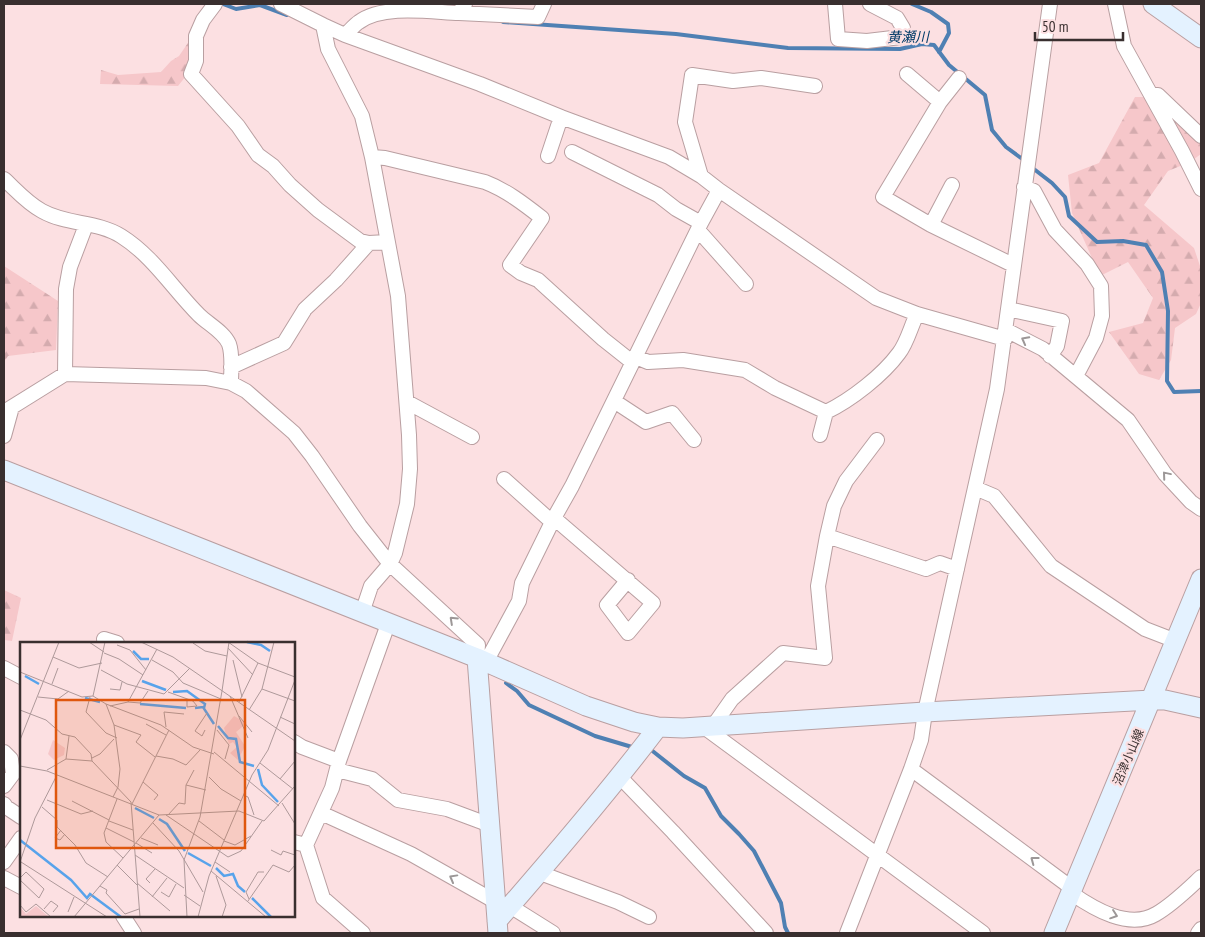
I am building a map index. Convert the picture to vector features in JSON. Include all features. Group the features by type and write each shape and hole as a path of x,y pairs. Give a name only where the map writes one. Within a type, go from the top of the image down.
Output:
{"street":[{"path":"281,4 345,35 669,156 701,176 876,298 917,314 1006,334 1043,349 1128,420 1165,474 1191,502 1201,509"},
{"path":"345,35 360,21 381,13 462,9 538,17 544,4"},
{"path":"835,4 838,39 868,41 901,37 903,28 897,18 870,4"},
{"path":"847,933 921,740 925,712 997,389 1050,4"},
{"path":"1115,4 1124,46 1201,189"},
{"path":"215,5 203,20 196,36 196,61 191,74 238,126 258,155 272,166 290,185 360,241 369,243 387,242"},
{"path":"1164,7 1201,38"},
{"path":"323,25 328,49 362,116 372,157 398,296 407,402 410,469 407,504 395,553 390,564 371,586 362,613"},
{"path":"907,74 940,102"},
{"path":"701,176 685,122 692,75 733,81 761,78 815,86"},
{"path":"959,78 940,102 883,198 931,225 1013,265"},
{"path":"1151,95 1158,95 1201,136"},
{"path":"548,156 561,117"},
{"path":"572,152 658,195 700,226 746,284"},
{"path":"372,157 385,158 484,182 497,187 520,201 542,218 510,265 521,273 538,280 603,339 634,359 648,362 683,360 744,370 775,388 826,412"},
{"path":"4,179 26,200 42,211 86,225 95,224 120,236 144,254 200,316 225,338 230,351 231,382"},
{"path":"931,225 952,185"},
{"path":"1024,187 1034,191 1055,230 1087,264 1101,286 1102,316 1096,338 1076,376"},
{"path":"481,660 519,600 522,583 719,190"},
{"path":"65,374 66,289 70,267 86,225"},
{"path":"231,367 284,343 306,309 336,280 369,243"},
{"path":"1008,309 1062,321 1057,346 1050,356"},
{"path":"820,435 826,412 852,397 869,384 900,353 917,314"},
{"path":"4,436 8,410 65,374 206,378 231,382 246,391 294,433 360,526 390,564 478,645 481,660 490,825 498,919"},
{"path":"614,401 646,422 672,413 694,440"},
{"path":"407,402 472,437"},
{"path":"709,727 732,698 783,652 825,658 818,586 834,506 846,481 877,440"},
{"path":"5,474 481,660 586,706 634,722 658,727 709,727 925,712 1152,700 1165,700 1201,708"},
{"path":"504,479 628,580"},
{"path":"975,488 994,496 1050,566 1145,629 1176,641"},
{"path":"827,536 926,568 940,563 957,569"},
{"name":"沼津小山線","path":"1054,933 1176,641 1196,604 1201,580"},
{"path":"363,933 323,898 300,843 321,813 332,788 338,765 388,624"},
{"path":"4,668 20,676"},
{"path":"498,919 540,873 620,777 658,727"},
{"path":"709,727 983,933"},
{"path":"295,743 338,765 372,779 398,800 447,809 490,825"},
{"path":"4,752 11,759 13,774 4,786"},
{"path":"911,769 1072,891 1115,917 1138,920 1156,915 1201,877"},
{"path":"620,777 766,933"},
{"path":"4,804 20,816"},
{"path":"321,813 411,854 498,919 553,933"},
{"path":"4,862 20,839"},
{"path":"540,873 618,902 649,917"},
{"path":"4,878 20,886"},
{"path":"124,917 134,933"},
{"path":"1198,933 1201,929"}],"green space":[{"path":"192,37 190,71 178,86 100,84 101,70 118,75 161,72 171,61 179,56"},
{"path":"1135,97 1158,97 1201,130 1201,154 1190,162 1168,171 1144,205 1194,248 1201,269 1201,303 1196,314 1175,328 1171,360 1159,380 1139,374 1109,332 1143,323 1153,298 1128,262 1100,276 1072,213 1068,175 1099,163"},
{"path":"4,266 58,301 56,350 8,356 4,362"},
{"path":"4,590 21,598 12,641 4,640"}],"waterway":[{"name":"黄瀬川","path":"223,4 236,9 260,5 287,15"},
{"path":"912,4 931,12 948,24 949,33 939,52"},
{"name":"黄瀬川","path":"503,22 676,34 788,48 900,49 922,44 934,45 949,65 985,95 992,130 1006,147 1025,161"},
{"name":"黄瀬川","path":"1030,166 1052,183 1065,197 1069,216 1097,242 1123,241 1146,245 1162,272 1168,311 1167,381 1174,392 1201,391"},
{"path":"506,683 517,691 529,705 595,736 632,747"},
{"path":"650,749 684,776 705,788 721,816 754,851 781,903 785,927 788,933"}]}
